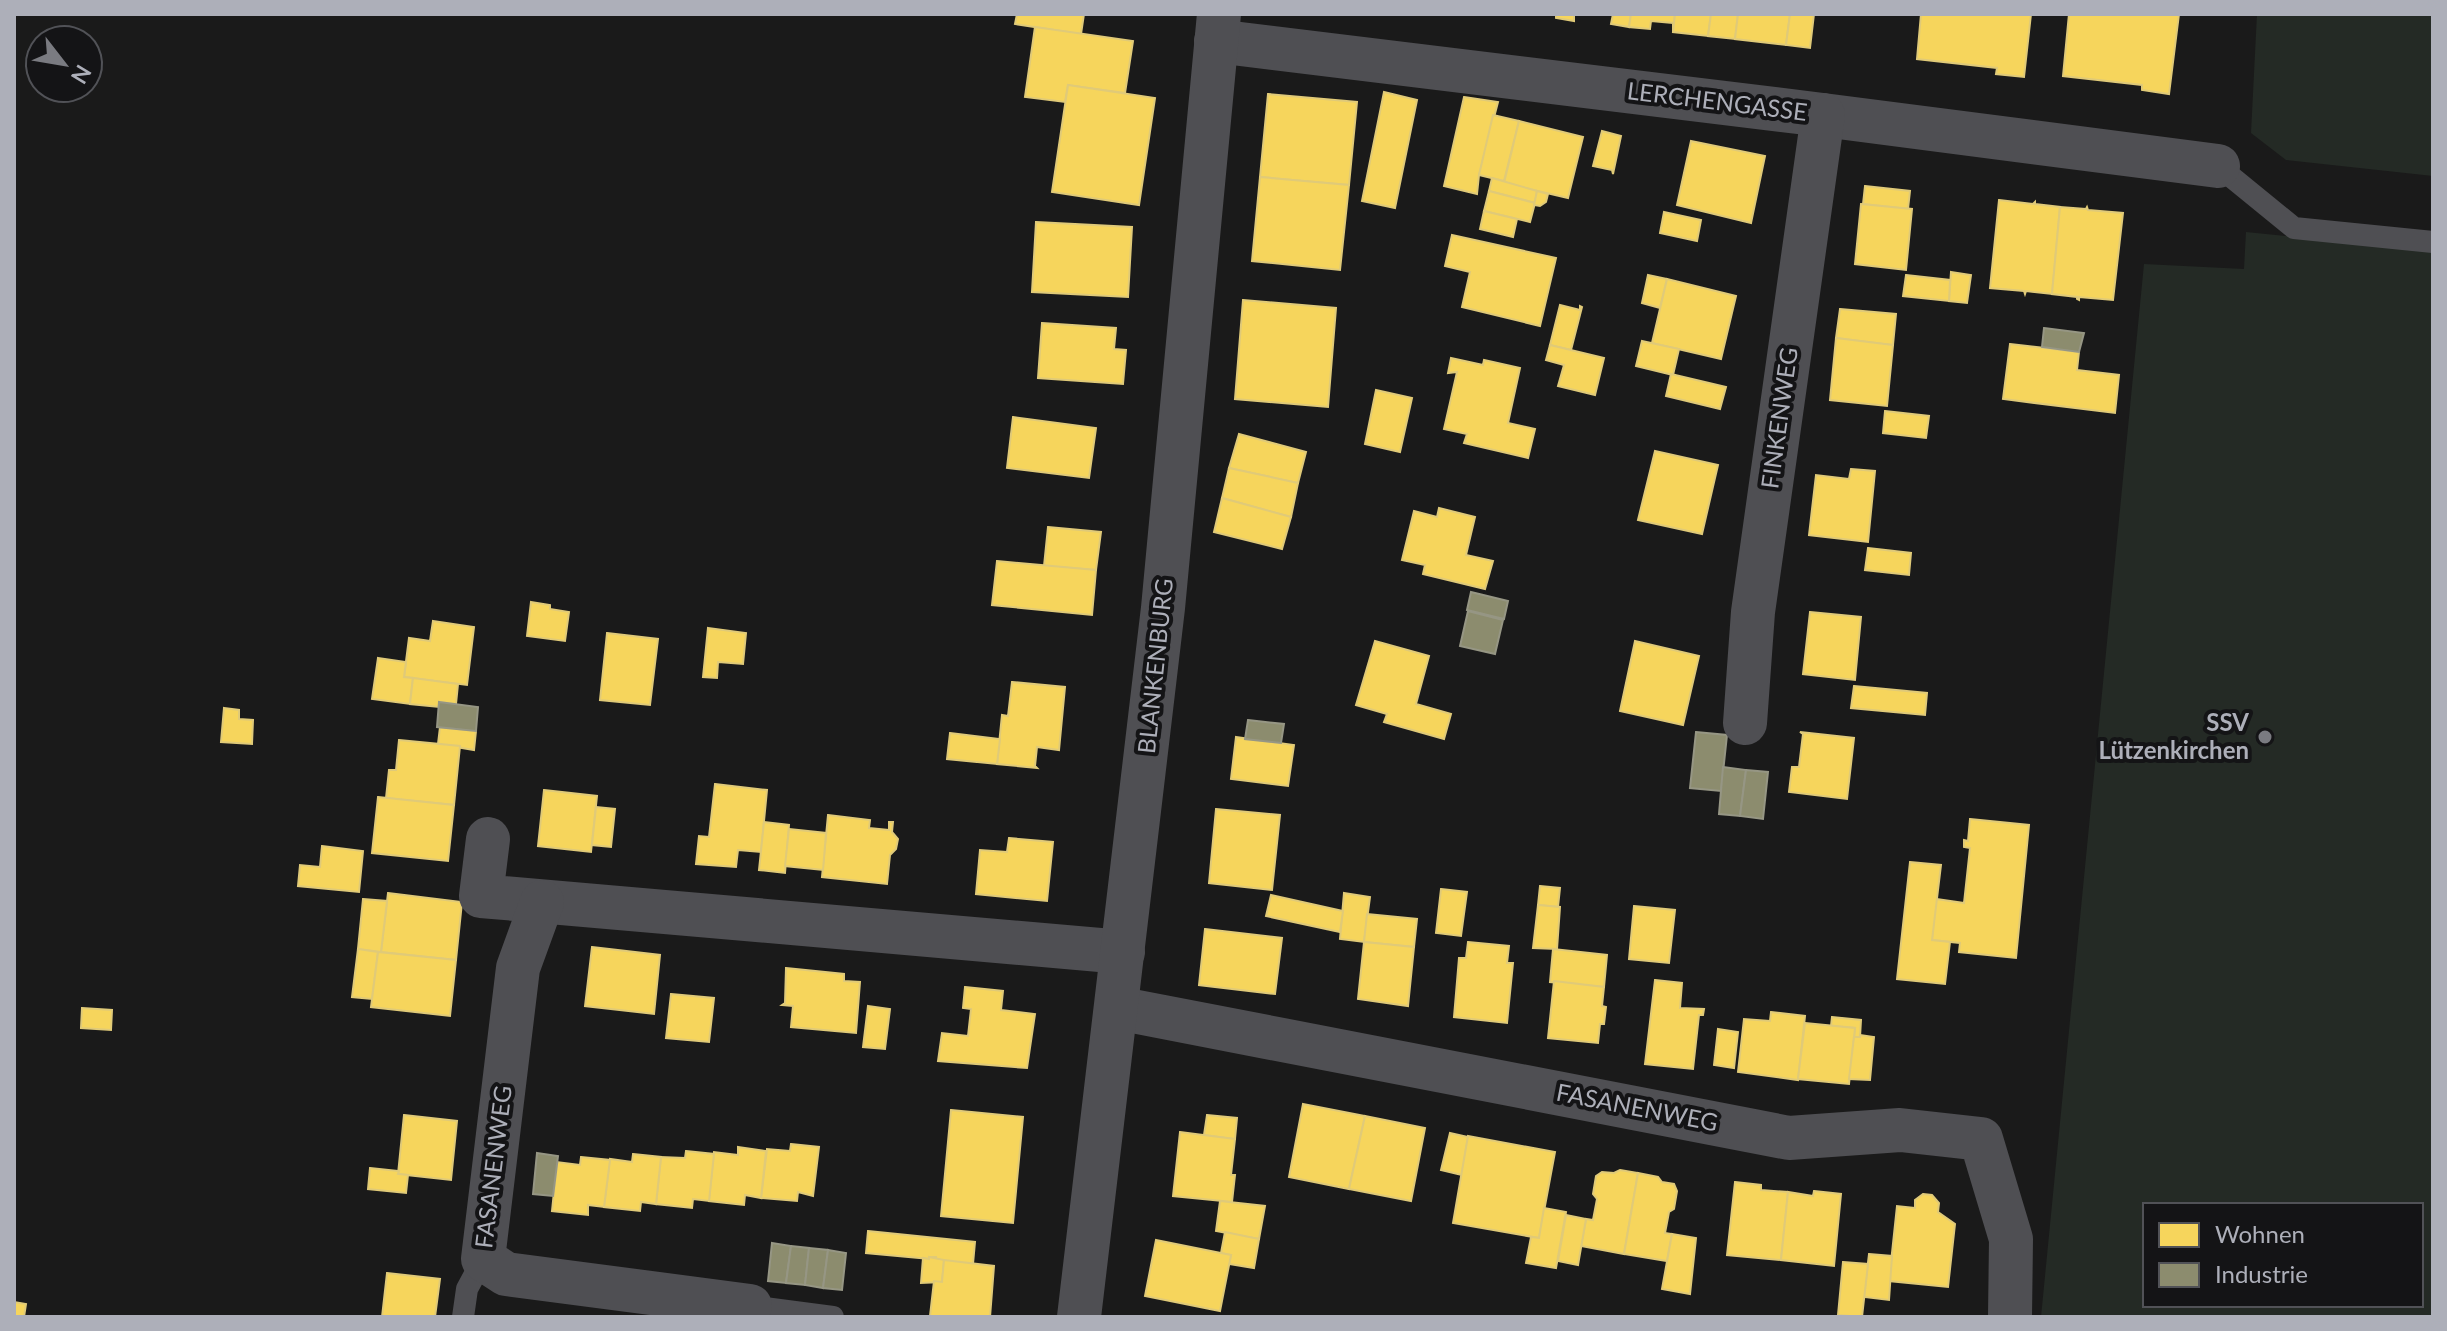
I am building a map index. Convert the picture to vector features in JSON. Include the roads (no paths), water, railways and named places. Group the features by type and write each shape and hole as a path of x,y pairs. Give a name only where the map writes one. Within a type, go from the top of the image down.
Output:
{"street":[{"name":"LERCHENGASSE","path":"1218,28 1823,115 2218,166"},
{"name":"BLANKENBURG","path":"1079,1317 1163,608 1218,28"},
{"name":"FINKENWEG","path":"1745,723 1753,612 1823,115"},
{"path":"488,839 481,896 1123,952"},
{"name":"FASANENWEG","path":"542,902 518,968 483,1259 506,1274 750,1306"},
{"name":"FASANENWEG","path":"1117,1008 1789,1138 1900,1130 1981,1139 2011,1239 2010,1317"}],"lane":[{"path":"2218,166 2294,228 2433,242"},
{"path":"463,1317 467,1289 483,1259"},
{"path":"750,1306 833,1317"}],"place":[{"name":"SSV Lützenkirchen","path":"2265,737"}]}
